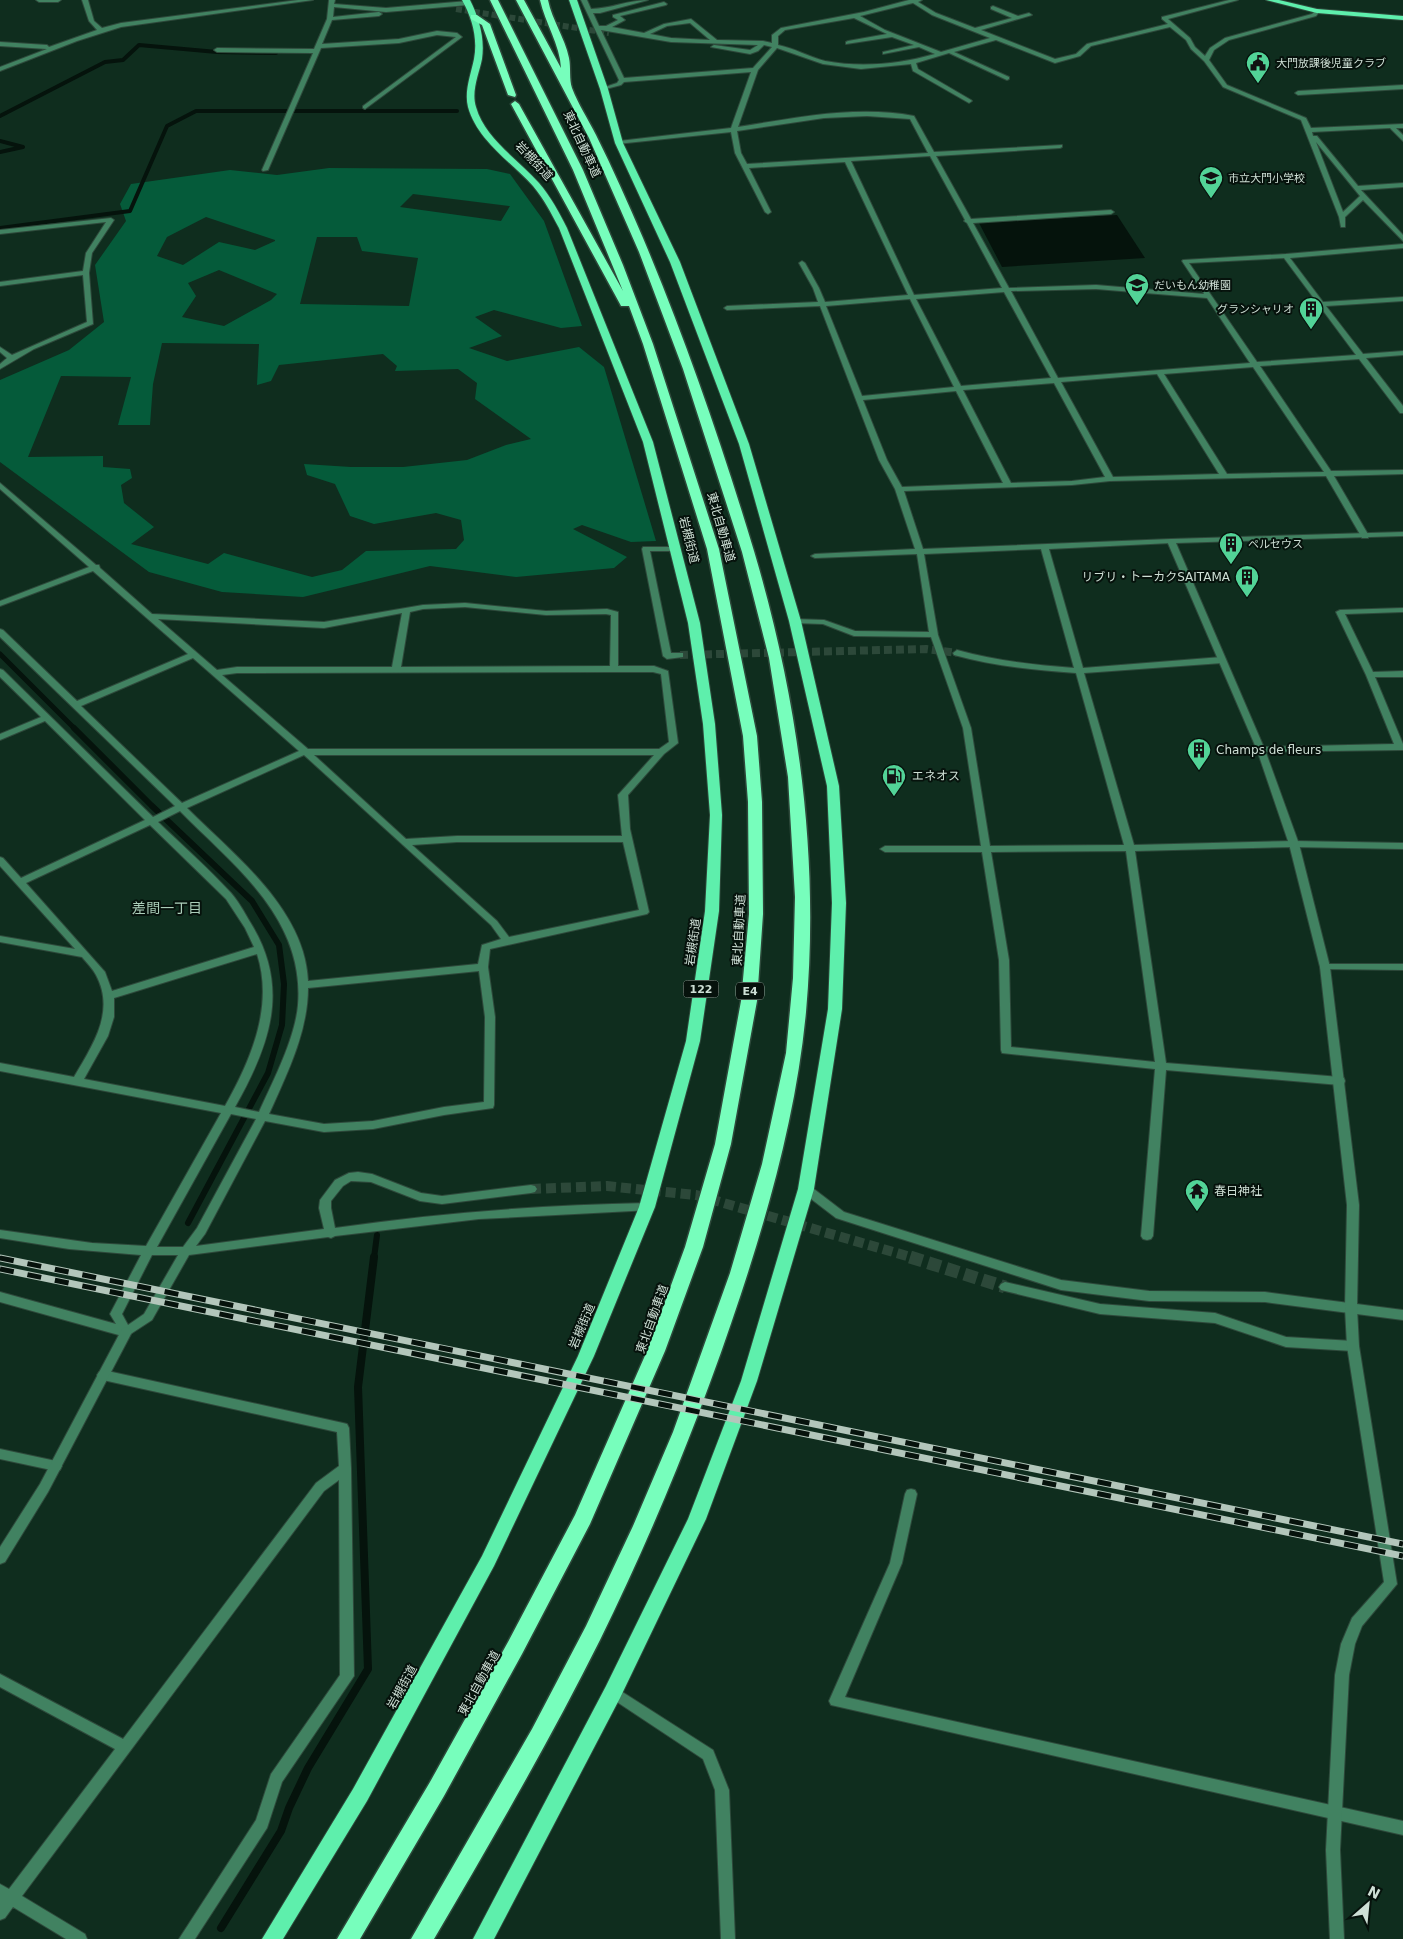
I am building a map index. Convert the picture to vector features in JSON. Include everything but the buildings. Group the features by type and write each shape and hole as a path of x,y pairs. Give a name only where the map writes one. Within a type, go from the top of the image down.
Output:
{"highway":[{"name":"東北自動車道","path":"348,1939 442,1781 515,1648 583,1518 656,1351 694,1247 725,1135 749,1000 756,914 755,802 750,736 713,549 648,344 618,265 578,170 494,0"},
{"name":"東北自動車道","path":"422,1939 497,1812 578,1662 641,1532 676,1450 714,1350 754,1223 781,1119 794,1045 801,982 803,860 792,753 775,654 752,566 698,398 645,255 592,136 520,0"},
{"path":"544,0 565,58 566,86"},
{"path":"483,1939 613,1692 697,1519 749,1381 806,1188 835,1009 839,903 833,786 795,622 741,435 675,262 618,143 604,89 583,24 573,0"},
{"path":"1270,0 1317,11 1403,18"},
{"name":"岩槻街道","path":"272,1939 360,1795 488,1561 586,1356 647,1207 693,1041 712,911 716,815 709,724 694,623 648,442 563,228 544,194 479,124 472,106 471,86 480,38 474,17 464,4"},
{"path":"474,17 486,24 514,99 588,238 648,344"}],"street":[{"path":"39,0 58,0"},
{"path":"85,0 90,19 101,30"},
{"path":"0,69 51,47 121,25 310,0"},
{"path":"584,0 622,80"},
{"path":"588,11 600,11 645,0"},
{"path":"768,212 738,153 734,130 755,70 775,46 775,35 783,29 855,16 915,0 934,14 1055,61 1078,55 1089,45 1170,25"},
{"path":"1235,0 1164,18 1188,39 1193,48 1206,60 1225,86 1304,119 1342,217 1343,226"},
{"path":"265,170 330,18 332,3 386,10 464,4"},
{"path":"330,18 405,12 464,4"},
{"path":"608,30 622,20 615,16 664,4"},
{"path":"992,8 1017,18"},
{"path":"1206,60 1212,49 1227,39 1314,15 1317,11"},
{"path":"974,30 1029,15"},
{"path":"855,16 917,46"},
{"path":"645,35 666,25 691,21 716,42"},
{"path":"596,28 671,40 764,43 823,62 849,66 884,66 913,62 996,38"},
{"path":"608,30 659,43 750,52 756,50 764,43"},
{"path":"217,50 317,49 399,41 437,33 459,36 365,107"},
{"path":"848,43 892,35"},
{"path":"0,44 51,47"},
{"path":"885,53 917,46 928,47 941,54"},
{"path":"950,52 1007,78"},
{"path":"913,62 915,70 969,101"},
{"path":"604,89 619,84 622,80 755,70"},
{"path":"1298,93 1403,87"},
{"path":"618,143 734,130 836,114 883,113 912,117 931,155 1110,479"},
{"path":"1391,126 1403,139"},
{"path":"1308,130 1403,126"},
{"path":"1308,130 1363,196 1403,239"},
{"path":"746,166 1060,146"},
{"path":"847,160 912,297 1008,485"},
{"path":"1357,188 1403,185"},
{"path":"1342,217 1363,196"},
{"path":"967,220 1111,212"},
{"path":"0,232 111,220 88,253 86,273 91,323 76,332 10,357 0,367"},
{"path":"1365,536 1330,474 1185,261 1286,256 1403,246"},
{"path":"1286,256 1403,411"},
{"path":"802,263 822,304 860,398 882,460 898,489 920,551 934,635 967,728 988,848 1004,960 1006,1050 1161,1066 1340,1081"},
{"path":"0,284 86,273"},
{"path":"727,308 822,304 1005,290 1096,287 1209,296"},
{"path":"1321,304 1403,299"},
{"path":"0,349 10,357"},
{"path":"860,398 1055,380 1403,353"},
{"path":"1159,372 1224,476"},
{"path":"898,489 1072,483 1110,479 1403,472"},
{"path":"0,485 96,567 192,655 349,790 494,923 507,940"},
{"path":"815,556 1171,541 1403,534"},
{"path":"1171,541 1260,750 1294,844 1326,967 1340,1081 1353,1205 1351,1308 1353,1346 1391,1584 1357,1622 1348,1644 1342,1676 1334,1850 1337,1939"},
{"path":"1044,546 1130,848 1161,1066 1147,1236"},
{"path":"676,549 646,549 667,656 680,656"},
{"path":"0,604 96,567"},
{"path":"149,616 324,625 423,608 465,605 546,613 607,611 615,614 614,669"},
{"path":"1260,750 1402,747 1340,612 1403,610"},
{"path":"396,669 406,612"},
{"path":"795,622 824,622 854,633 934,635"},
{"path":"0,632 181,806 264,890 291,935 298,952 303,985 303,1006 296,1035 281,1076 262,1116 201,1231 186,1251 148,1317 126,1332 56,1466 0,1558"},
{"path":"957,653 982,660 1024,667 1079,671 1222,660"},
{"path":"75,705 192,655"},
{"path":"0,1067 324,1128 363,1126 489,1105 490,1017 483,966 485,947 507,940 644,912 627,839 623,795 661,752 674,743 665,673 654,669 396,669 237,670 214,673"},
{"path":"0,672 229,897 255,935 260,948 268,986 265,1028 250,1071 226,1110 116,1314 126,1332"},
{"path":"1370,675 1403,674"},
{"path":"0,738 46,718"},
{"path":"20,882 181,806 304,752 661,752"},
{"path":"404,842 457,839 627,839"},
{"path":"885,849 1130,848 1294,844 1403,846"},
{"path":"0,860 85,954 100,974 109,996 109,1017 104,1036 77,1082"},
{"path":"0,939 85,954"},
{"path":"109,996 260,948"},
{"path":"303,985 483,966"},
{"path":"1326,967 1403,967"},
{"path":"331,1234 325,1208 326,1200 340,1183 350,1177 372,1178 420,1197 442,1200 531,1189"},
{"path":"806,1188 840,1215 1061,1285 1149,1296 1266,1297 1403,1316"},
{"path":"0,1234 50,1242 149,1251 186,1251 331,1234 380,1226 493,1214 571,1208 647,1207"},
{"path":"1005,1286 1100,1309 1215,1318 1286,1342 1353,1346"},
{"path":"0,1297 126,1332"},
{"path":"103,1375 343,1428 347,1676 276,1779 262,1823 186,1939"},
{"path":"0,1454 56,1466"},
{"path":"0,1913 6,1894 124,1747 320,1487 345,1468"},
{"path":"911,1494 896,1563 836,1701 1403,1828"},
{"path":"0,1680 124,1747"},
{"path":"613,1692 708,1755 722,1790 728,1939"},
{"path":"6,1894 80,1939"}],"green space":[{"path":"329,168 487,169 510,174 544,221 582,326 561,328 494,310 475,317 502,336 469,348 507,361 579,347 604,367 656,541 631,542 582,525 573,529 627,557 614,568 516,577 430,566 303,597 222,592 149,572 0,462 0,380 69,350 104,322 95,265 126,221 120,204 131,184 230,170 277,175","holes":["413,194 510,206 501,221 400,207","206,217 275,241 255,250 219,242 183,265 157,256 167,237","317,237 357,237 362,251 418,258 409,306 300,304","219,270 277,294 271,300 224,326 182,317 196,296 188,283","162,343 259,344 257,385 271,381 279,365 383,354 397,366 395,371 458,369 477,383 475,399 531,439 506,445 467,460 403,467 351,467 304,464 307,475 335,484 350,516 374,524 436,513 461,520 464,540 456,549 366,551 342,570 312,577 224,553 208,564 131,544 154,527 124,503 121,485 132,478 130,469 103,467 103,456 28,457 61,376 131,377 118,425 150,425 153,384"]}],"shaded area":[{"path":"1117,215 1145,258 1002,267 979,223"}],"waterway":[{"path":"0,116 105,62 123,60 139,45 217,52 276,53"},
{"path":"0,228 130,211 167,126 196,111 457,111"},
{"path":"0,141 23,147 0,152"},
{"path":"0,654 151,805 252,901 279,945 284,984 282,1025 268,1073 188,1223"},
{"path":"374,1258 377,1235"},
{"path":"221,1928 281,1831 289,1808 308,1768 368,1669 358,1387 374,1257"}],"tunnel":[{"path":"456,9 609,33"},
{"path":"680,655 926,649 957,653"},
{"path":"531,1189 607,1186 696,1195 914,1258"},
{"path":"910,1257 1005,1287"}],"railway":[{"path":"2,1258 0,1258 1403,1544"},
{"path":"0,1269 1403,1556"}],"place":[{"name":"大門放課後児童クラブ","path":"1258,84"},
{"name":"市立大門小学校","path":"1211,199"},
{"name":"だいもん幼稚園","path":"1137,306"},
{"name":"グランシャリオ","path":"1311,330"},
{"name":"ペルセウス","path":"1231,565"},
{"name":"リブリ・トーカクSAITAMA","path":"1247,598"},
{"name":"Champs de fleurs","path":"1199,771"},
{"name":"エネオス","path":"894,797"},
{"name":"春日神社","path":"1197,1212"}],"district":[{"name":"差間一丁目","path":"167,908"}]}
